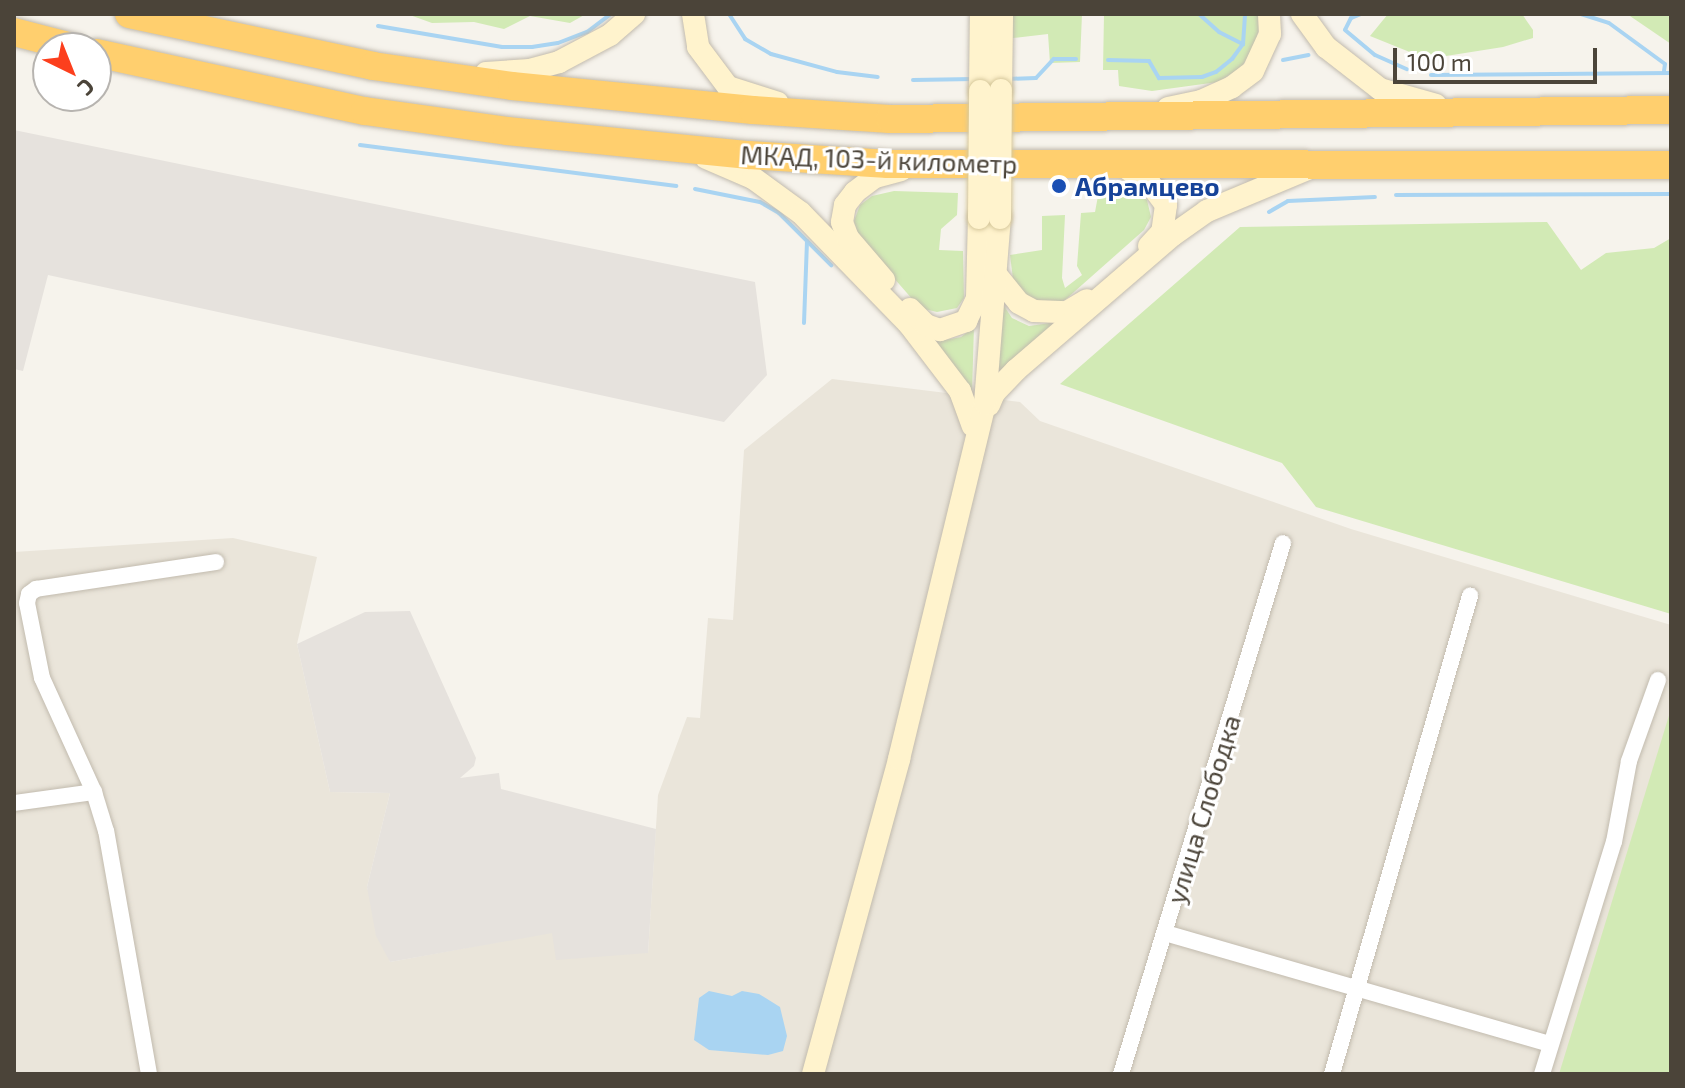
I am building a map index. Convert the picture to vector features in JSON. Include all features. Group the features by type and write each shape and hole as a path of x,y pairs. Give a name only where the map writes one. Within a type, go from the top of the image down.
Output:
{"highway":[{"name":"МКАД, 103-й километр","path":"129,14 373,66 634,100 890,119 1035,120 1671,110"},
{"name":"МКАД, 103-й километр","path":"112,56 365,111 507,131 678,149 888,164 1671,165"}],"main road":[{"path":"373,66 497,74 530,70 586,49 610,35 634,14"},
{"path":"693,14 698,47 728,87 760,100 890,119"},
{"path":"1035,120 1159,111 1211,96 1253,71 1270,34 1269,14"},
{"path":"1302,14 1326,47 1380,89 1411,100 1456,109 1557,113"},
{"path":"813,1074 903,744 970,464 988,277 991,90 987,15"},
{"path":"678,149 753,178 801,213 909,324 960,391 976,425"},
{"path":"945,165 896,170 875,177 850,199 842,222 848,238 926,325 940,330 966,321 988,277"},
{"path":"988,277 1026,307 1049,314 1067,312 1084,302 1162,232 1166,205 1151,185 1122,165"},
{"path":"976,425 994,393 1016,370 1173,235 1207,211 1317,165"}],"street":[{"name":"улица Слободка","path":"1121,1074 1283,543"},
{"path":"149,1074 113,860 94,792 42,678 29,594 36,589 216,562"},
{"path":"1332,1074 1470,595"},
{"path":"1542,1074 1614,842 1629,761 1658,680"},
{"path":"14,803 94,792"},
{"path":"1165,933 1550,1044"}],"shaded area":[{"path":"14,130 755,282 767,375 724,422 48,275 23,371 14,369"},
{"path":"832,379 1020,402 1040,421 1351,529 1671,625 1671,853 1605,1074 14,1074 14,552 233,538 317,557 297,644 330,792 390,793 367,887 390,962 552,932 648,953 658,795 687,717 700,718 708,618 733,620 744,450"},
{"path":"410,611 476,758 474,766 460,778 499,773 501,789 656,829 648,953 556,960 552,933 390,962 376,936 367,887 390,793 330,792 297,644 365,612"}],"green space":[{"path":"407,14 586,14 570,23 530,16 504,29 474,22 432,23"},
{"path":"1013,14 1082,14 1080,62 1050,63 1048,34 1013,38"},
{"path":"1104,14 1260,14 1261,22 1254,47 1241,68 1218,82 1152,91 1119,86 1118,70 1103,70"},
{"path":"1388,14 1522,14 1533,30 1533,38 1503,47 1427,59 1370,36"},
{"path":"1627,14 1671,14 1671,44"},
{"path":"1113,190 1131,190 1147,200 1151,217 1144,230 1065,300 1046,306 1014,287 1010,255 1042,250 1042,216 1065,215 1062,278 1065,288 1082,275 1077,266 1081,213 1095,212 1098,196"},
{"path":"894,191 958,193 957,215 941,229 939,250 963,251 964,298 957,308 937,312 920,308 859,238 854,221 860,205 872,196"},
{"path":"1547,222 1581,270 1606,253 1654,248 1671,238 1671,614 1316,507 1282,463 1060,384 1240,227"},
{"path":"1002,303 1012,318 1029,326 1064,321 993,385"},
{"path":"974,327 972,392 927,338 945,340 961,337"},
{"path":"1671,709 1671,1074 1559,1074"}],"water":[{"path":"709,991 732,996 742,991 759,994 780,1007 787,1036 783,1051 768,1055 709,1050 694,1040 699,998"}],"waterway":[{"path":"378,26 502,47 532,47 558,43 587,32 611,14"},
{"path":"729,14 745,39 771,54 837,72 878,77"},
{"path":"1199,14 1219,32 1243,44"},
{"path":"1108,60 1149,61 1159,78 1202,77 1216,72 1232,59 1243,44 1245,14"},
{"path":"1361,14 1351,18 1345,30 1375,55 1407,69"},
{"path":"1581,14 1609,23 1665,64 1664,71"},
{"path":"1283,60 1309,55"},
{"path":"1007,79 1036,78 1054,59 1076,59"},
{"path":"1431,75 1671,73"},
{"path":"913,80 974,79"},
{"path":"360,145 676,186"},
{"path":"695,189 760,202 779,213 831,265"},
{"path":"1396,195 1671,194"},
{"path":"1269,212 1288,201 1375,197"},
{"path":"804,323 807,241"}],"place":[{"name":"Абрамцево","path":"1059,186"}]}
